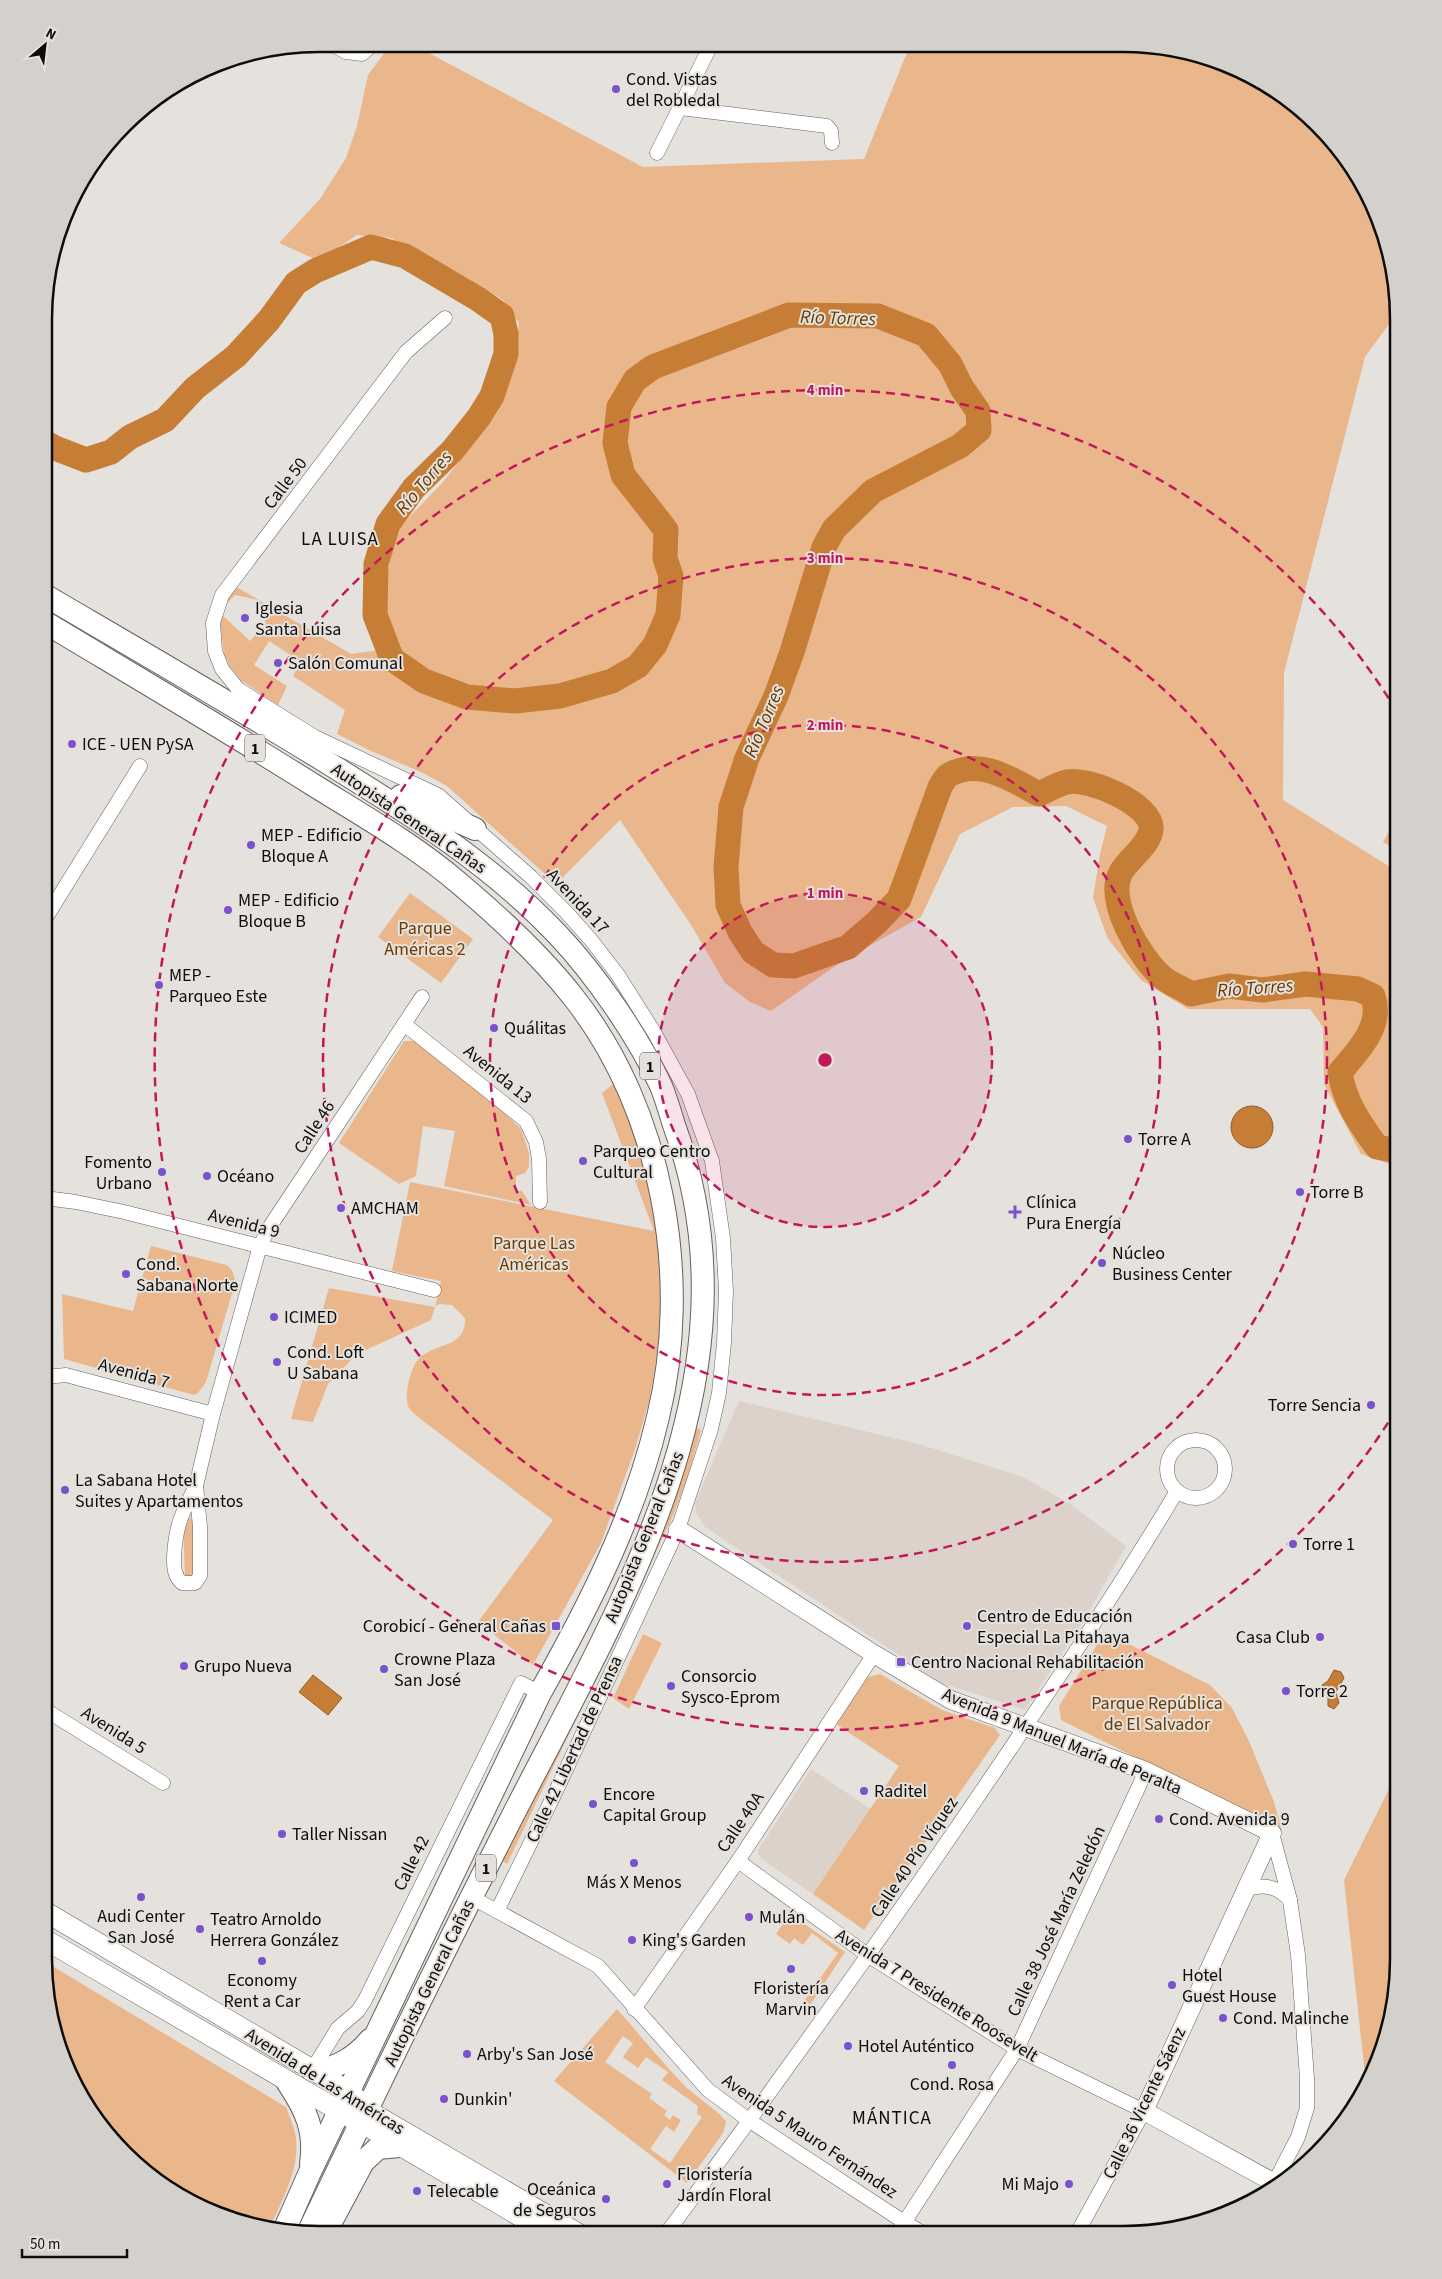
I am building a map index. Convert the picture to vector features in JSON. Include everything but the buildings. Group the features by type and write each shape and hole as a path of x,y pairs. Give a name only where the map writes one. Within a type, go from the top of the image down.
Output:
{"highway":[{"name":"Autopista General Cañas","path":"52,600 260,721 397,805 476,861 512,891 558,935 600,987 632,1035 660,1085 686,1157 698,1209 704,1264 703,1330 690,1411 678,1457 638,1563 608,1628 471,1897 364,2116"},
{"name":"Autopista General Cañas","path":"52,627 245,742 409,844 458,882 511,929 574,998 612,1056 631,1096 655,1168 666,1215 671,1299 668,1363 659,1414 650,1449 628,1513 608,1564 573,1634 540,1693 350,2092"},
{"path":"334,766 475,828"},
{"path":"312,2070 324,2070 350,2057 364,2048 376,2034"},
{"path":"288,2083 307,2113 312,2133 310,2172"},
{"name":"1","path":"287,2224 310,2172 350,2092"},
{"name":"1","path":"311,2226 364,2116"},
{"path":"329,2226 363,2162 378,2148 399,2146"}],"main road":[{"name":"Avenida de Las Américas","path":"52,1916 350,2092 364,2116"},
{"name":"Avenida de Las Américas","path":"52,1944 340,2112 364,2116"}],"street":[{"path":"658,153 706,53"},
{"path":"680,108 822,124 831,131 832,143"},
{"name":"Calle 50","path":"238,689 222,669 215,651 213,623 222,595 406,352 446,318"},
{"name":"Avenida 17","path":"238,689 315,737 438,795 531,877 567,913 618,975 654,1032 688,1094 712,1161 726,1270"},
{"path":"52,908 140,766"},
{"name":"Calle 46","path":"196,1486 200,1527 200,1576 195,1583 182,1583 177,1578 174,1567 175,1532 196,1486 213,1414 260,1246 269,1228 422,997"},
{"name":"Avenida 13","path":"404,1024 526,1121 536,1142 539,1159 540,1202"},
{"name":"Avenida 9","path":"52,1199 124,1212 434,1290"},
{"name":"Calle 42 Libertad de Prensa","path":"497,1911 556,1791 678,1529 712,1429 719,1393 724,1343 726,1270"},
{"name":"Avenida 7","path":"52,1377 66,1375 213,1414"},
{"path":"1192,1440 1202,1440 1218,1450 1225,1468 1224,1477 1214,1493 1200,1498 1184,1496 1177,1491 1167,1475 1167,1465 1175,1448 1192,1440"},
{"name":"Calle 40 Pío Víquez","path":"672,2226 869,1956 1026,1726 1136,1559 1177,1491"},
{"name":"Avenida 9 Manuel María de Peralta","path":"678,1529 874,1654 951,1700 1146,1771 1272,1834"},
{"name":"Calle 40A","path":"634,2009 738,1861 874,1654"},
{"name":"Calle 42","path":"312,2070 338,2028 358,2011 365,2000 521,1683 540,1693"},
{"name":"Avenida 5","path":"52,1714 163,1783"},
{"name":"Calle 38 José María Zeledón","path":"902,2226 1017,2049 1146,1771"},
{"path":"1272,1834 1290,1900 1298,1955 1307,2078 1307,2108 1298,2137 1279,2175"},
{"name":"Calle 36 Vicente Sáenz","path":"1081,2226 1144,2111 1272,1834"},
{"name":"Avenida 7 Presidente Roosevelt","path":"738,1861 869,1956 1017,2049 1144,2111 1268,2183"},
{"path":"1245,1890 1264,1885 1274,1888 1290,1900"},
{"name":"Avenida 5 Mauro Fernández","path":"471,1897 598,1966 612,1980 634,2009 708,2090 750,2121 911,2226"},
{"name":"Avenida de Las Américas","path":"364,2116 399,2146 534,2226"},
{"name":"Avenida de Las Américas","path":"364,2116 565,2226"}],"shaded area":[{"path":"1252,1106 1267,1112 1273,1127 1267,1142 1252,1148 1237,1142 1231,1127 1237,1112"},
{"path":"739,1401 919,1444 1023,1477 1070,1504 1126,1546 1084,1620 1025,1710 941,1683 705,1527 696,1513 695,1503"},
{"path":"1334,1670 1341,1672 1344,1678 1336,1692 1339,1703 1334,1709 1328,1706 1328,1696 1322,1685 1328,1681"},
{"path":"313,1675 342,1698 328,1715 299,1692"},
{"path":"811,1769 871,1809 813,1894 763,1860 758,1854 758,1850"}],"green space":[{"path":"384,53 429,53 643,167 864,159 907,53 1140,53 1191,62 1240,80 1256,88 1285,108 1311,131 1334,157 1354,186 1369,218 1384,268 1390,323 1365,357 1284,673 1283,800 1390,867 1390,1164 1361,1154 1324,1084 1323,1027 1310,1009 1188,1009 1141,980 1108,939 1093,898 1100,854 1107,826 1066,806 1013,807 960,834 921,917 844,960 771,1011 750,1002 725,983 691,925 620,820 556,884 447,786 421,772 337,734 345,710 293,676 301,662 269,641 254,665 287,686 278,705 242,681 230,666 224,654 219,612 235,586 351,654 401,647 386,612 388,571 396,531 443,482 486,427 511,370 519,323 503,300 457,272 391,238 357,235 319,261 279,243 320,199 346,158 357,126 368,75","holes":["235,595 258,600 266,624 250,641 219,612"]},
{"path":"1390,830 1390,846 1383,842"},
{"name":"Parque Américas 2","path":"410,893 473,939 441,983 378,937"},
{"path":"404,1041 414,1041 502,1110 521,1129 529,1153 529,1167 525,1173 516,1176 516,1190 522,1191 531,1205 444,1186 455,1131 423,1126 416,1176 399,1184 339,1143"},
{"name":"Parque Las Américas","path":"618,1080 641,1145 660,1229 660,1338 650,1398 635,1449 601,1543 533,1665 478,1622 553,1520 418,1417 409,1408 407,1400 408,1386 415,1364 423,1355 457,1339 462,1334 464,1327 465,1318 452,1305 439,1304 435,1307 441,1281 392,1271 410,1182 654,1231 602,1093"},
{"path":"151,1246 226,1265 232,1270 234,1275 235,1283 206,1382 198,1393 194,1395 64,1359 62,1294 133,1311"},
{"path":"329,1288 435,1307 431,1320 357,1354 328,1384 313,1422 291,1419"},
{"path":"694,1427 701,1430 687,1479 672,1518 507,1864 501,1860"},
{"path":"188,1517 194,1521 194,1575 192,1577 185,1577 183,1522"},
{"name":"Parque República de El Salvador","path":"1105,1632 1210,1685 1232,1708 1248,1739 1274,1802 1282,1831 1061,1720 1059,1706"},
{"path":"643,1634 662,1643 629,1709 613,1698"},
{"path":"880,1674 942,1710 995,1728 1000,1735 864,1930 813,1894 899,1766 836,1724 868,1677"},
{"path":"1390,1787 1389,1977 1380,2028 1365,2071 1344,1880"},
{"path":"790,1914 845,1952 809,2007 803,2003 838,1953 812,1933 803,1945 794,1938 790,1944 776,1934"},
{"path":"52,1966 286,2107 295,2133 296,2158 290,2182 273,2222 218,2206 186,2191 171,2181 131,2148 108,2122 88,2093 73,2061 58,2011"},
{"path":"617,2009 683,2084 723,2118 726,2122 723,2133 687,2183 554,2081","holes":["623,2036 633,2043 623,2057 638,2068 646,2057 668,2072 662,2080 698,2106 697,2114 702,2117 670,2163 650,2149 666,2126 674,2132 681,2120 673,2115 670,2120 664,2115 667,2111 649,2098 652,2094 605,2062"]}],"waterway":[{"name":"Río Torres","path":"52,446 86,460 111,452 130,437 165,420 195,388 236,356 269,320 296,283 315,271 371,247 405,256 478,299 502,316 506,334 506,354 492,396 479,417 452,451 414,488 388,524 376,564 375,615 392,659 424,681 467,697 515,701 560,696 612,681 638,666 655,645 668,615 671,576 665,558 666,530 623,475 615,443 619,407 635,380 653,367 789,315 878,316 926,335 950,364 962,388 978,411 979,430 960,446 873,491 834,529 824,547 792,652 776,696 747,758 731,807 726,867 728,905 740,932 753,952 773,965 794,966 848,947 877,922 899,899 940,787 948,776 961,770 972,768 996,772 1039,794 1067,782 1089,784 1103,788 1131,802 1142,810 1149,820 1150,835 1121,872 1117,884 1118,898 1121,913 1135,943 1144,957 1162,977 1191,994 1229,986 1262,990 1306,984 1358,989 1373,996 1375,1017 1372,1027 1355,1055 1340,1072 1345,1093 1359,1121 1377,1147 1390,1149"}],"place":[{"name":"Cond. Vistas del Robledal","path":"616,89"},
{"name":"Iglesia Santa Luisa","path":"245,618"},
{"name":"Salón Comunal","path":"278,663"},
{"name":"ICE - UEN PySA","path":"72,744"},
{"name":"MEP - Edificio Bloque A","path":"251,845"},
{"name":"MEP - Edificio Bloque B","path":"228,910"},
{"name":"MEP - Parqueo Este","path":"159,985"},
{"name":"Quálitas","path":"494,1028"},
{"name":"Torre A","path":"1128,1139"},
{"name":"Parqueo Centro Cultural","path":"583,1161"},
{"name":"Fomento Urbano","path":"162,1172"},
{"name":"Océano","path":"207,1176"},
{"name":"Torre B","path":"1300,1192"},
{"name":"AMCHAM","path":"341,1208"},
{"name":"Clínica Pura Energía","path":"1015,1212"},
{"name":"Núcleo Business Center","path":"1102,1263"},
{"name":"Cond. Sabana Norte","path":"126,1274"},
{"name":"ICIMED","path":"274,1317"},
{"name":"Cond. Loft U Sabana","path":"277,1362"},
{"name":"Torre Sencia","path":"1371,1405"},
{"name":"La Sabana Hotel Suites y Apartamentos","path":"65,1490"},
{"name":"Torre 1","path":"1293,1544"},
{"name":"Corobicí - General Cañas","path":"556,1626"},
{"name":"Centro de Educación Especial La Pitahaya","path":"967,1626"},
{"name":"Casa Club","path":"1320,1637"},
{"name":"Centro Nacional Rehabilitación","path":"901,1662"},
{"name":"Grupo Nueva","path":"184,1666"},
{"name":"Crowne Plaza San José","path":"384,1669"},
{"name":"Consorcio Sysco-Eprom","path":"671,1686"},
{"name":"Torre 2","path":"1286,1691"},
{"name":"Raditel","path":"864,1791"},
{"name":"Encore Capital Group","path":"593,1804"},
{"name":"Cond. Avenida 9","path":"1159,1819"},
{"name":"Taller Nissan","path":"282,1834"},
{"name":"Más X Menos","path":"634,1863"},
{"name":"Audi Center San José","path":"141,1897"},
{"name":"Mulán","path":"749,1917"},
{"name":"Teatro Arnoldo Herrera González","path":"200,1929"},
{"name":"King's Garden","path":"632,1940"},
{"name":"Economy Rent a Car","path":"262,1961"},
{"name":"Floristería Marvin","path":"791,1969"},
{"name":"Hotel Guest House","path":"1172,1985"},
{"name":"Cond. Malinche","path":"1223,2018"},
{"name":"Hotel Auténtico","path":"848,2046"},
{"name":"Arby's San José","path":"467,2054"},
{"name":"Cond. Rosa","path":"952,2065"},
{"name":"Dunkin'","path":"444,2099"},
{"name":"Floristería Jardín Floral","path":"667,2184"},
{"name":"Mi Majo","path":"1069,2184"},
{"name":"Telecable","path":"417,2191"},
{"name":"Oceánica de Seguros","path":"606,2199"}],"district":[{"name":"LA LUISA","path":"340,538"},
{"name":"MÁNTICA","path":"892,2117"}]}
